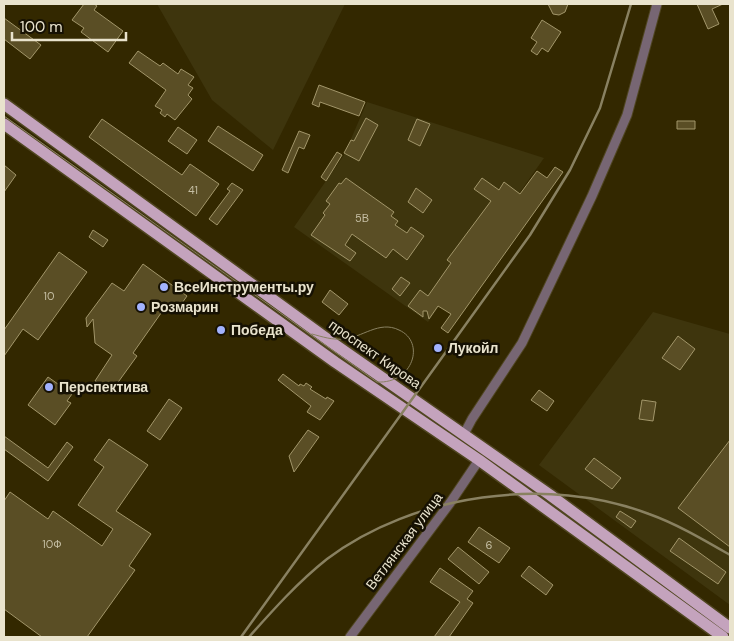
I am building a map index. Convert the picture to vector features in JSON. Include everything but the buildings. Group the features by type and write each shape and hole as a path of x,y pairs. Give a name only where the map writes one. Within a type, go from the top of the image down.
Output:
{"main road":[{"name":"проспект Кирова","path":"4,104 334,344 464,434 730,628"},
{"name":"проспект Кирова","path":"4,124 335,362 479,460 723,637"},
{"path":"46,153 55,142"}],"street":[{"path":"464,434 522,343 592,196 627,115 657,4"},
{"name":"Ветлянская улица","path":"350,637 450,503 479,460"}],"shaded area":[{"path":"157,4 345,4 273,150 212,100"},
{"path":"367,102 544,158 428,322 294,227 344,155"},
{"path":"653,312 730,334 730,605 539,465"}],"tram line":[{"path":"4,116 377,382 389,381 399,376 407,370 412,361 412,343 407,336 392,327 378,328 343,339 331,339 312,334"}],"railway":[{"path":"241,637 530,235 570,170 600,108 631,4"},
{"path":"249,637 286,596 316,568 361,537 399,519 440,506 482,498 525,494 568,495 610,502 649,514 670,523 730,555"}],"place":[{"name":"ВсеИнструменты.ру","path":"164,287"},
{"name":"Розмарин","path":"141,307"},
{"name":"Победа","path":"221,330"},
{"name":"Лукойл","path":"438,348"},
{"name":"Перспектива","path":"49,387"}]}
